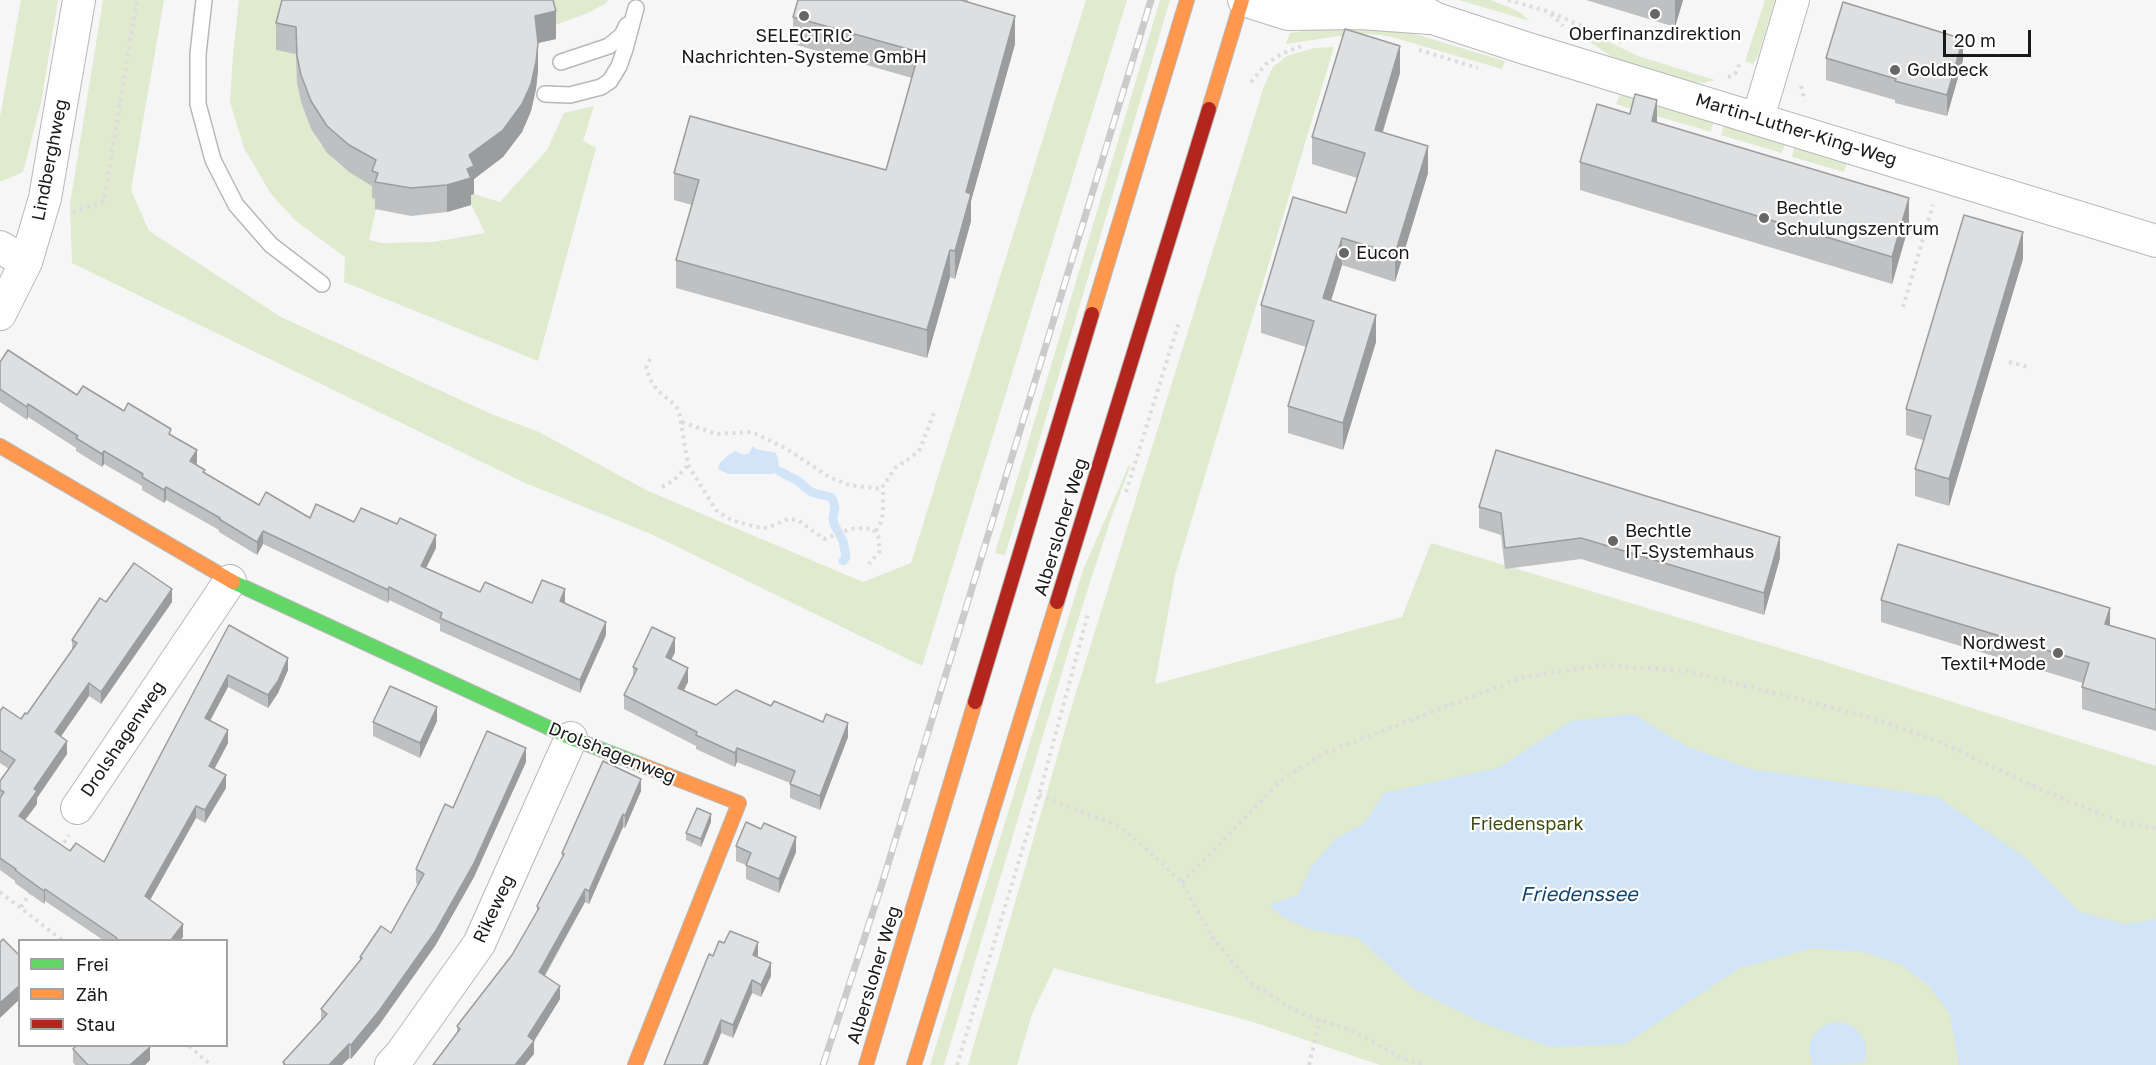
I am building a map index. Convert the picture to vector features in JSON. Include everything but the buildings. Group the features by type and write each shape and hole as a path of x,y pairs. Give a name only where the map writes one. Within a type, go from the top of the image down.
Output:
{"main road":[{"name":"Albersloher Weg","path":"866,1065 1187,0"},
{"name":"Albersloher Weg","path":"914,1065 1243,0"},
{"name":"Drolshagenweg","path":"0,446 230,580 571,738 739,803 635,1065"}],"street":[{"name":"Lindberghweg","path":"0,314 26,262 45,198 79,0"},
{"name":"Martin-Luther-King-Weg","path":"1243,0 1288,14 1361,14 1436,19"},
{"name":"Martin-Luther-King-Weg","path":"1403,0 1436,19 2156,241"},
{"path":"1758,118 1793,0"},
{"path":"0,247 26,262"},
{"name":"Drolshagenweg","path":"77,808 230,580"},
{"name":"Rikeweg","path":"391,1065 479,944 571,738"}],"lane":[{"path":"204,0 198,54 198,104 213,160 236,205 271,245 321,284"},
{"path":"561,62 609,46 622,35 636,4"},
{"path":"545,94 570,95 601,87 610,81 625,49 636,4"}],"path":[{"path":"65,216 104,201 137,0"},
{"path":"1508,0 1550,12 1626,45"},
{"path":"1254,72 1250,82 1266,64 1283,53 1312,42"},
{"path":"1412,48 1485,70"},
{"path":"1725,78 1735,74 1745,54"},
{"path":"1903,307 1933,205"},
{"path":"1125,494 1134,472 1182,312"},
{"path":"650,359 646,368 652,384 675,405 681,421 688,465 716,510 737,522 767,528 788,519 798,520 825,539 856,528 876,531"},
{"path":"2009,362 2028,367"},
{"path":"869,564 880,550 876,531 883,513 883,486 895,468 920,449 934,413"},
{"path":"681,421 716,434 752,432 787,448 829,477 849,485 883,489"},
{"path":"662,487 674,480 688,465"},
{"path":"957,1065 1039,795 1091,605"},
{"path":"1182,883 1280,781 1324,753 1524,677 1602,665 1686,671 1869,717 1938,741 2033,786 2122,823 2156,828"},
{"path":"1039,795 1119,826 1149,850 1182,883 1214,940 1252,985 1300,1013 1354,1032 1403,1058 1425,1065"},
{"path":"54,858 74,829 77,808"},
{"path":"21,907 34,887"},
{"path":"0,892 61,939"},
{"path":"1309,1065 1320,1020"},
{"path":"190,1047 211,1065"}],"green space":[{"path":"21,0 58,0 41,103 23,172 0,182 0,117"},
{"path":"103,0 164,0 131,190 149,231 281,317 491,414 539,432 648,491 863,582 911,563 1086,0 1127,0 922,666 651,534 523,482 72,263 70,204"},
{"path":"239,0 295,0 299,52 297,83 301,102 311,129 334,160 349,172 376,186 378,200 369,240 382,243 433,242 485,233 467,196 474,194 500,202 547,150 564,113 594,106 583,141 596,148 538,361 344,282 345,257 296,221 271,194 244,148 230,102"},
{"path":"540,0 608,0 605,4 585,14 550,27"},
{"path":"1160,0 1170,0 1099,241 1005,555 995,553"},
{"path":"1459,0 1491,0 1518,11 1530,21"},
{"path":"1765,0 1775,0 1758,56 1753,64 1745,61"},
{"path":"1570,23 1638,56 1715,80 1704,83 1677,80 1639,69 1614,58 1582,37"},
{"path":"1378,26 1411,33 1505,61 1502,69 1388,36 1369,34 1286,44 1290,33 1323,28"},
{"name":"Friedenspark","path":"1334,47 1175,575 1155,684 1402,617 1431,543 1816,659 2156,766 2156,1065 1380,1065 1253,1022 1054,968 1032,1014 1017,1065 968,1065 1073,702 1264,86 1273,67 1287,56 1314,48"},
{"path":"1620,95 1713,123 1711,132 1616,104"},
{"path":"1724,126 1785,144 1782,153 1721,135"},
{"path":"1794,147 1847,163 1844,172 1792,157"},
{"path":"1129,465 1076,626 944,1065 930,1065 1083,570"}],"water":[{"path":"753,446 756,449 776,453 779,471 772,474 728,474 718,469 727,456 735,451 744,455 749,453"},
{"name":"Friedenssee","path":"1633,714 1686,746 1751,769 1938,797 2027,859 2080,912 2126,924 2156,919 2156,1065 1959,1065 1950,1014 1928,985 1900,964 1864,952 1813,948 1740,968 1625,1044 1550,1047 1480,1022 1413,988 1358,938 1308,929 1281,916 1269,905 1298,895 1311,867 1336,838 1365,823 1384,793 1498,768 1571,721"},
{"path":"1829,1023 1848,1024 1862,1036 1866,1045 1864,1064 1813,1065 1809,1052 1814,1035"}],"waterway":[{"path":"779,471 798,481 811,492 833,500 834,524 843,541 846,557 843,561"}],"railway":[{"path":"823,1065 881,887 1151,0"}],"traffic: fast":[{"path":"233,582 571,738 639,764"}],"traffic: slow":[{"path":"1092,314 1187,0"},
{"path":"1209,109 1242,0"},
{"path":"0,446 233,582"},
{"path":"914,1065 1057,602"},
{"path":"866,1065 975,702"},
{"path":"635,1065 739,803 639,764"}],"traffic: jam":[{"path":"1057,602 1209,109"},
{"path":"975,702 1092,314"}],"place":[{"name":"Oberfinanzdirektion","path":"1655,14"},
{"name":"SELECTRIC Nachrichten-Systeme GmbH","path":"804,16"},
{"name":"Goldbeck","path":"1895,70"},
{"name":"Bechtle Schulungszentrum","path":"1764,218"},
{"name":"Eucon","path":"1344,253"},
{"name":"Bechtle IT-Systemhaus","path":"1613,541"},
{"name":"Nordwest Textil+Mode","path":"2058,653"}]}
